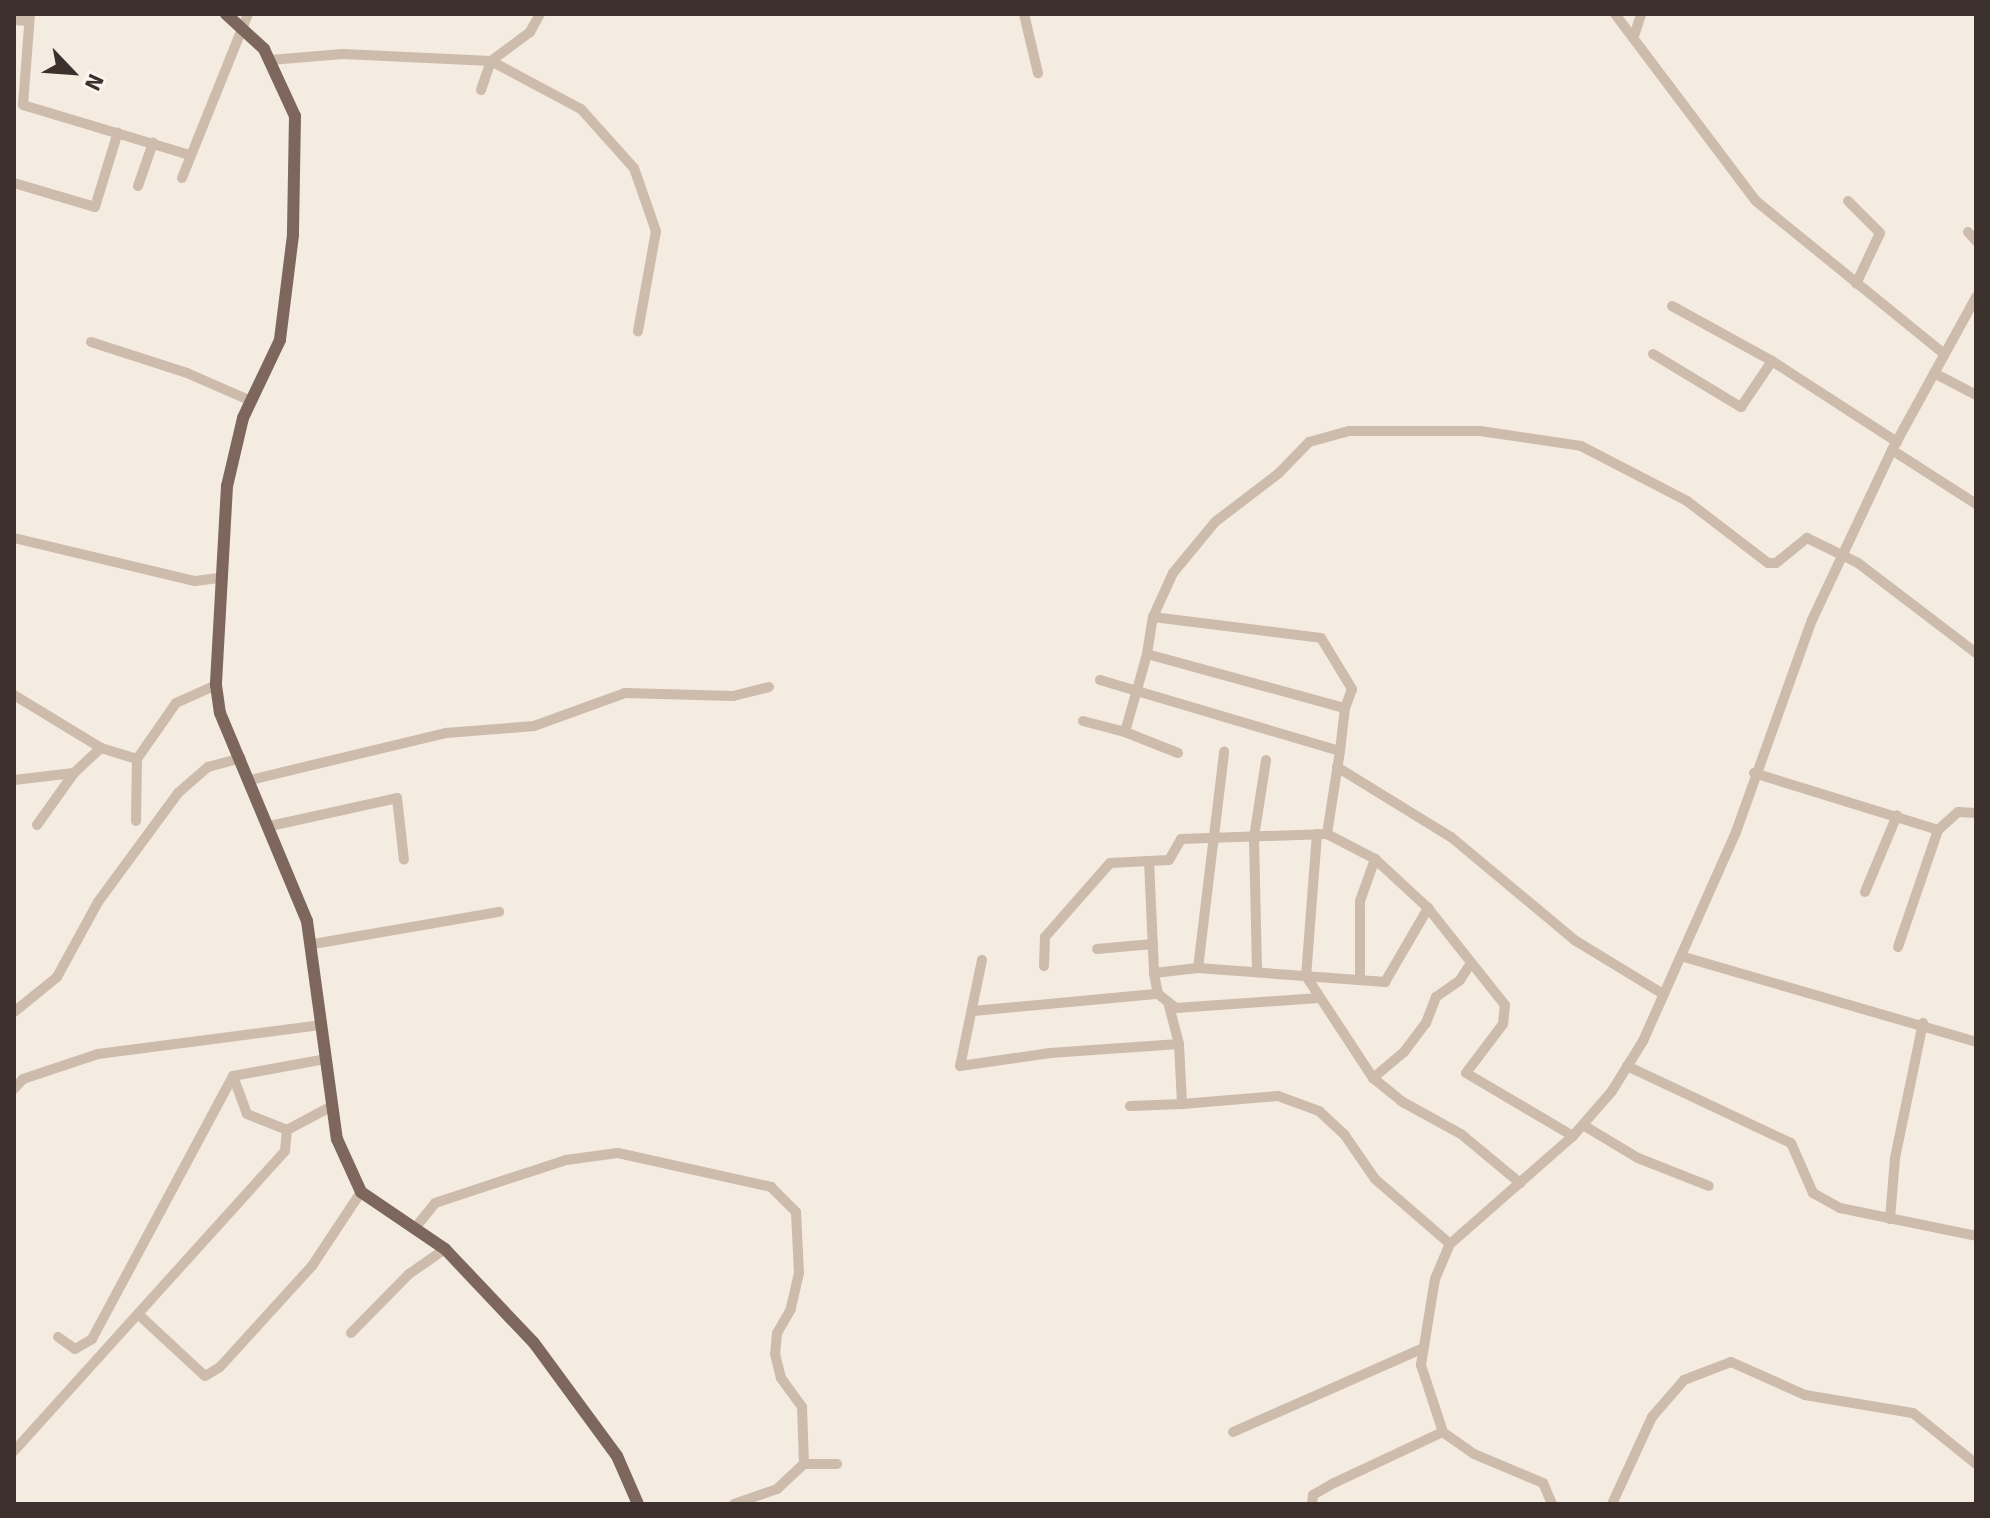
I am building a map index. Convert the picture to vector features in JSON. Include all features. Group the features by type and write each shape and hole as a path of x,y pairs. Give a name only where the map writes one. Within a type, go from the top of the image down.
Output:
{"main road":[{"path":"226,14 246,28 270,60 295,116 293,235 280,340 251,401 227,486 219,578 216,685 220,713 270,826 313,944 332,1106 346,1169 361,1192 445,1249 534,1343 617,1456 638,1504"}],"street":[{"path":"182,178 221,71 246,28 248,14"},
{"path":"481,90 491,61 530,32 540,14"},
{"path":"1024,14 1038,73"},
{"path":"1615,14 1634,36 1719,158 1756,201 1944,354"},
{"path":"1634,36 1641,14"},
{"path":"14,20 30,17 19,105 190,155"},
{"path":"270,60 355,54 491,61 581,109 634,168 656,231 638,331"},
{"path":"14,183 95,207 118,132"},
{"path":"138,186 153,143"},
{"path":"1848,201 1880,233 1856,284"},
{"path":"1968,232 1976,241"},
{"path":"1552,1504 1543,1483 1474,1454 1443,1432 1430,1403 1421,1349 1435,1279 1450,1244 1573,1136 1627,1066 1684,957 1812,620 1895,446 1975,302"},
{"path":"1672,306 1772,361 1976,504"},
{"path":"91,342 187,373 251,401"},
{"path":"1653,354 1741,407 1772,361"},
{"path":"1934,373 1976,395"},
{"path":"1125,732 1147,654 1153,617 1173,573 1215,522 1279,473 1309,442 1349,431 1480,431 1581,446 1687,501 1768,563 1776,563 1807,538 1845,556 1976,653"},
{"path":"14,538 195,581 219,578"},
{"path":"1153,617 1321,638 1352,689 1345,708 1340,751 1322,834 1306,976 1373,1078 1401,1101 1461,1134 1520,1183"},
{"path":"1147,654 1345,708"},
{"path":"1100,680 1340,751"},
{"path":"136,821 137,759 176,703 216,685"},
{"path":"250,780 446,733 534,726 625,693 662,690 733,696 769,687"},
{"path":"14,695 101,748 137,759"},
{"path":"1083,721 1125,732 1178,753"},
{"path":"37,825 74,773 101,748"},
{"path":"1198,968 1210,839 1224,752"},
{"path":"14,1012 57,977 98,902 178,793 208,767 241,758"},
{"path":"1257,970 1254,837 1266,760"},
{"path":"1337,767 1451,837 1576,941 1663,994"},
{"path":"14,780 74,773"},
{"path":"1754,773 1938,830"},
{"path":"270,826 397,798 404,860"},
{"path":"1898,947 1938,830 1958,812 1976,813"},
{"path":"1865,892 1897,815"},
{"path":"1044,966 1045,937 1110,863 1169,860 1181,839 1322,834 1375,859 1428,908 1505,1005 1503,1024 1466,1073 1573,1136"},
{"path":"1360,980 1360,901 1375,859"},
{"path":"1149,861 1154,973 1158,994 1176,1008 1319,998"},
{"path":"1154,973 1198,968 1257,970 1385,982 1428,908"},
{"path":"313,944 499,912"},
{"path":"1097,949 1153,944"},
{"path":"1684,957 1923,1023 1976,1042"},
{"path":"982,960 960,1066 1050,1053 1179,1044"},
{"path":"1373,1078 1404,1052 1426,1023 1436,997 1460,980 1471,963"},
{"path":"973,1011 1158,994"},
{"path":"1168,1002 1179,1044 1182,1104"},
{"path":"1890,1219 1895,1158 1923,1023"},
{"path":"14,1089 23,1079 98,1054 322,1025"},
{"path":"233,1076 326,1059"},
{"path":"1627,1066 1791,1143 1813,1193 1840,1208 1976,1236"},
{"path":"233,1076 247,1114 287,1130 332,1106"},
{"path":"58,1337 75,1349 92,1339 233,1076"},
{"path":"1130,1106 1278,1096 1319,1111 1344,1134 1375,1179 1450,1244"},
{"path":"1583,1125 1638,1158 1709,1186"},
{"path":"14,1451 285,1151 287,1130"},
{"path":"415,1228 435,1203 566,1160 618,1153 771,1187 796,1212 799,1273 791,1309 777,1333 775,1354 781,1378 802,1407 804,1464"},
{"path":"138,1314 205,1376 220,1367 312,1266 361,1192"},
{"path":"351,1333 409,1274 445,1249"},
{"path":"1233,1432 1421,1349"},
{"path":"1612,1504 1652,1417 1684,1380 1731,1362 1805,1395 1913,1413 1976,1464"},
{"path":"1312,1504 1313,1495 1334,1483 1443,1432"},
{"path":"734,1504 777,1489 804,1464 837,1464"}]}
